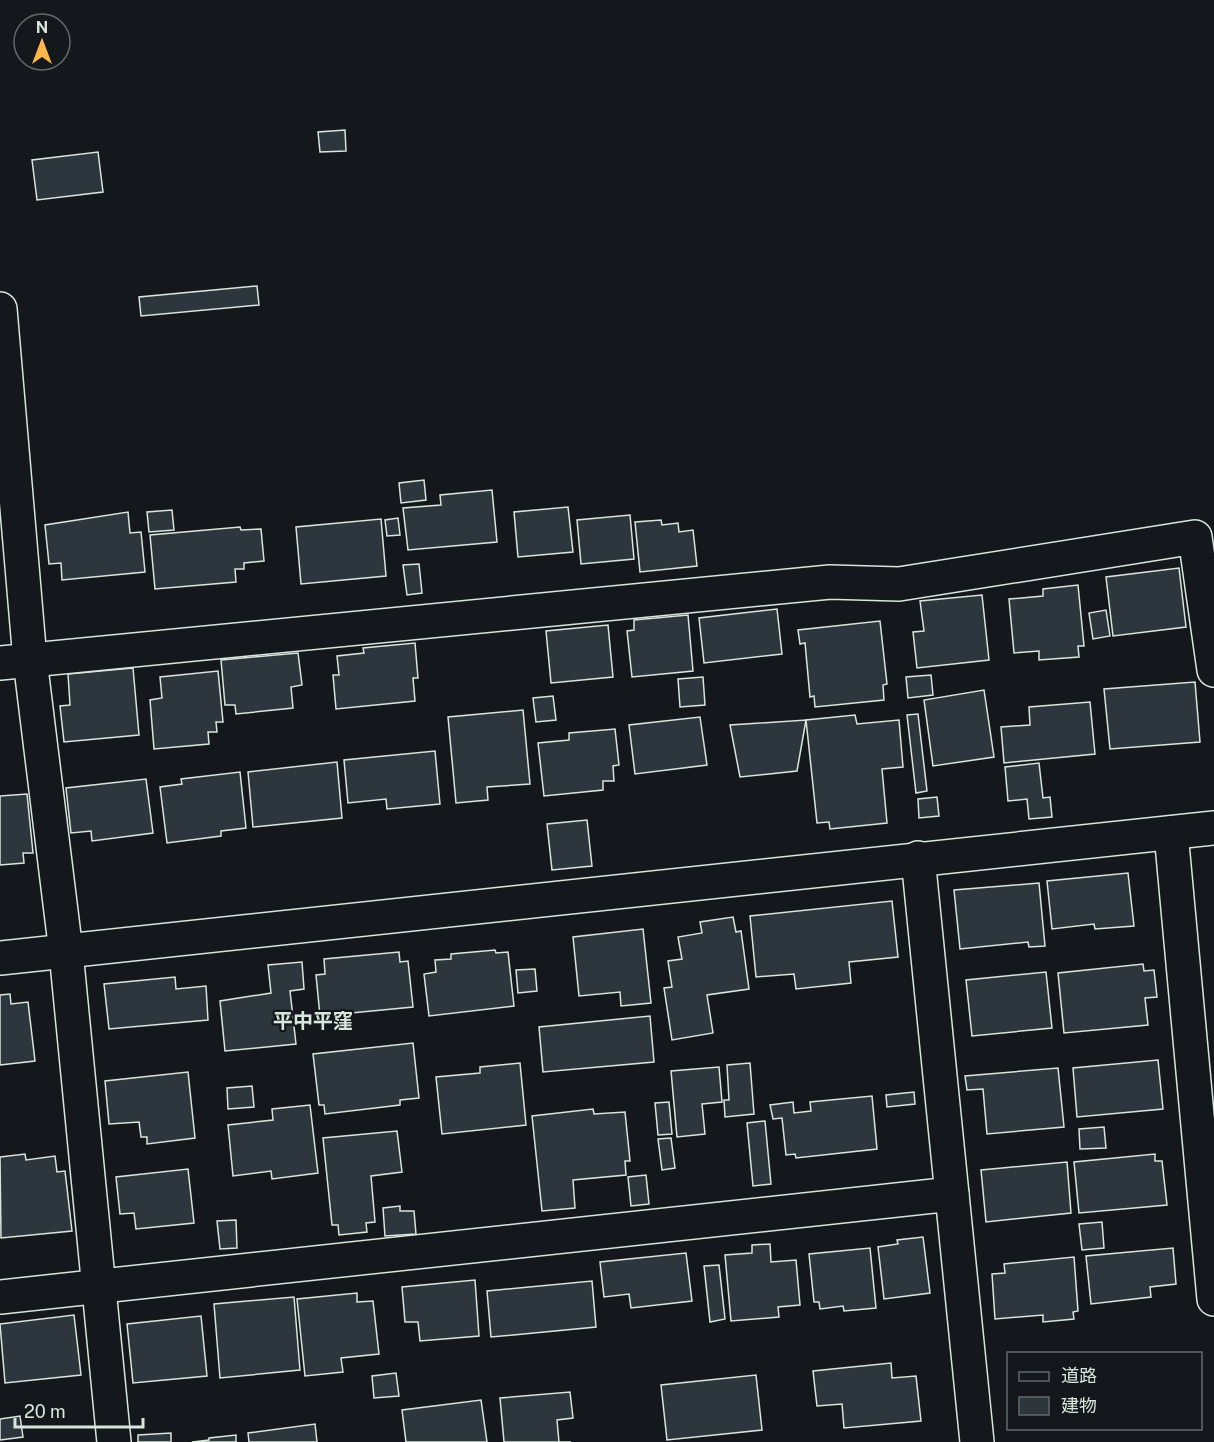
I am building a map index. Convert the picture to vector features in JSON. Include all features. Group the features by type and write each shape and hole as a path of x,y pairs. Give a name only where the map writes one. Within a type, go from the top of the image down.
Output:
{"street":[{"path":"0,309 15,661 66,951 114,1442"},
{"path":"15,661 830,582 899,584 1195,537 1214,670"},
{"path":"0,958 1214,828"},
{"path":"1171,833 1214,1299"},
{"path":"918,858 977,1442"},
{"path":"0,1297 952,1194"}],"building":[{"path":"345,130 346,151 320,152 318,132"},
{"path":"98,152 103,192 37,200 32,160"},
{"path":"257,286 259,305 141,316 139,297"},
{"path":"424,480 426,500 401,503 399,483"},
{"path":"492,490 497,542 408,550 403,508 441,505 440,495"},
{"path":"568,507 573,552 518,557 514,512"},
{"path":"172,510 174,530 149,532 147,512"},
{"path":"128,512 130,533 141,532 145,572 62,580 61,563 49,564 45,525"},
{"path":"630,515 634,559 581,564 577,520"},
{"path":"398,518 400,535 387,536 385,520"},
{"path":"381,519 386,576 301,584 296,527"},
{"path":"661,520 662,525 678,523 679,532 693,530 697,566 640,572 635,522"},
{"path":"240,527 241,530 261,529 264,561 244,563 244,569 235,569 236,582 155,589 150,535"},
{"path":"419,564 422,593 407,595 403,565"},
{"path":"1179,568 1186,627 1113,636 1106,577"},
{"path":"1078,585 1084,646 1078,646 1079,657 1039,660 1039,651 1014,653 1009,599 1043,596 1043,589"},
{"path":"982,595 989,660 917,668 913,632 924,631 920,601"},
{"path":"777,609 782,654 704,663 699,618"},
{"path":"1106,610 1110,636 1093,639 1089,613"},
{"path":"688,615 693,671 632,677 627,631 634,630 634,620"},
{"path":"880,621 887,684 883,685 884,700 815,707 814,696 810,697 805,643 800,644 798,630"},
{"path":"608,625 613,677 551,683 546,631"},
{"path":"415,643 418,678 413,678 415,701 336,709 333,675 339,675 337,656 364,653 363,648"},
{"path":"298,653 302,685 291,687 293,708 236,714 235,705 225,705 221,660"},
{"path":"133,668 139,735 64,742 60,706 70,705 68,674"},
{"path":"218,671 223,722 216,722 217,732 208,732 209,744 154,749 150,700 162,698 160,677"},
{"path":"931,675 933,695 908,698 906,677"},
{"path":"703,677 705,705 680,707 678,679"},
{"path":"1195,682 1200,742 1110,749 1104,689"},
{"path":"984,690 994,757 933,766 924,700"},
{"path":"553,696 556,720 536,722 533,698"},
{"path":"1090,702 1095,754 1004,763 1001,727 1030,725 1029,707"},
{"path":"523,710 530,784 487,787 488,800 456,803 448,717"},
{"path":"918,714 927,791 916,793 907,715"},
{"path":"855,715 857,724 899,720 903,767 882,769 887,823 830,829 829,822 817,823 806,720"},
{"path":"700,717 707,765 635,774 629,725"},
{"path":"806,720 797,771 740,777 730,725"},
{"path":"615,729 619,765 613,766 614,781 603,781 603,790 544,796 538,743 569,740 569,733"},
{"path":"435,751 440,804 387,809 386,799 348,803 344,760"},
{"path":"337,762 342,818 253,827 248,772"},
{"path":"1039,763 1043,798 1050,797 1052,817 1029,819 1027,799 1008,801 1005,767"},
{"path":"240,772 246,828 221,831 221,836 167,843 160,787 182,784 181,779"},
{"path":"146,779 153,833 92,841 91,831 71,833 66,788"},
{"path":"27,794 33,853 23,853 24,863 0,865 0,796"},
{"path":"937,797 939,816 919,818 918,799"},
{"path":"587,820 592,866 552,870 547,824"},
{"path":"1128,873 1134,926 1095,929 1094,924 1052,929 1047,881"},
{"path":"1039,883 1045,946 1029,947 1028,942 960,949 954,890"},
{"path":"892,901 898,957 849,962 851,983 796,989 794,974 756,977 750,916"},
{"path":"733,917 736,932 741,931 749,989 707,995 713,1033 672,1040 664,988 672,987 668,961 682,959 678,937 702,933 700,922"},
{"path":"643,929 651,1003 621,1006 620,992 579,996 573,937"},
{"path":"495,950 496,953 508,952 514,1006 429,1016 424,974 436,972 435,960 451,959 451,954"},
{"path":"399,952 400,962 408,961 413,1007 320,1016 316,975 325,974 324,959"},
{"path":"302,962 304,989 290,991 296,1044 225,1051 220,1001 271,993 268,965"},
{"path":"1143,964 1144,971 1154,970 1157,997 1145,998 1148,1025 1064,1033 1058,973"},
{"path":"535,969 537,991 518,993 516,970"},
{"path":"1046,972 1052,1028 972,1036 966,980"},
{"path":"175,977 176,989 206,986 208,1020 109,1029 104,984"},
{"path":"10,994 11,1004 28,1002 35,1061 0,1065 0,995"},
{"path":"650,1016 654,1062 543,1072 539,1027"},
{"path":"413,1043 419,1098 400,1100 400,1105 325,1114 324,1105 319,1105 313,1054"},
{"path":"1158,1060 1163,1109 1077,1117 1073,1068"},
{"path":"520,1063 526,1125 442,1134 436,1077 480,1073 480,1067"},
{"path":"750,1063 754,1114 725,1117 724,1100 729,1100 727,1065"},
{"path":"719,1067 722,1102 702,1104 705,1134 677,1137 671,1071"},
{"path":"1058,1068 1064,1127 987,1134 983,1089 967,1090 965,1076"},
{"path":"188,1072 195,1138 147,1144 147,1137 141,1137 139,1122 109,1124 105,1081"},
{"path":"252,1086 254,1107 228,1109 227,1088"},
{"path":"914,1092 915,1104 887,1107 886,1095"},
{"path":"872,1096 877,1149 796,1158 795,1154 786,1155 782,1118 773,1119 770,1105 793,1102 794,1113 811,1111 810,1102"},
{"path":"669,1102 672,1134 658,1135 655,1103"},
{"path":"310,1105 318,1173 272,1179 271,1171 233,1176 228,1125 273,1120 272,1109"},
{"path":"593,1109 594,1114 625,1112 630,1161 625,1161 626,1175 573,1180 575,1208 542,1211 532,1116"},
{"path":"765,1121 771,1184 753,1186 747,1123"},
{"path":"1104,1127 1106,1148 1080,1149 1079,1129"},
{"path":"397,1131 402,1172 371,1176 375,1222 366,1223 367,1232 339,1235 338,1225 332,1225 323,1138"},
{"path":"671,1138 675,1168 662,1170 658,1139"},
{"path":"25,1154 26,1160 55,1156 57,1172 65,1171 72,1231 1,1238 0,1157"},
{"path":"1155,1154 1155,1161 1162,1161 1167,1205 1079,1213 1074,1162"},
{"path":"1067,1162 1071,1213 986,1222 981,1170"},
{"path":"188,1169 194,1223 136,1229 134,1213 120,1214 116,1177"},
{"path":"646,1175 649,1204 631,1206 628,1177"},
{"path":"400,1206 400,1211 414,1211 416,1234 385,1236 383,1208"},
{"path":"236,1220 237,1248 220,1249 217,1221"},
{"path":"1102,1222 1104,1248 1082,1250 1079,1224"},
{"path":"923,1237 930,1293 884,1299 878,1247 898,1244 897,1240"},
{"path":"770,1244 771,1262 796,1260 800,1305 778,1307 779,1317 731,1321 725,1255 752,1253 752,1245"},
{"path":"870,1248 876,1308 844,1311 843,1306 820,1309 819,1302 814,1302 809,1254"},
{"path":"1173,1248 1176,1284 1150,1287 1151,1297 1091,1304 1086,1256"},
{"path":"686,1253 692,1301 631,1308 629,1294 604,1297 600,1262"},
{"path":"1074,1257 1078,1311 1073,1312 1074,1319 1043,1322 1043,1315 995,1319 992,1274 1005,1273 1004,1264"},
{"path":"719,1265 725,1319 710,1322 704,1266"},
{"path":"475,1280 479,1336 420,1341 418,1322 405,1322 402,1287"},
{"path":"592,1281 596,1327 491,1337 487,1291"},
{"path":"357,1293 357,1302 373,1301 379,1354 341,1358 343,1372 305,1376 297,1299"},
{"path":"294,1297 300,1370 220,1378 214,1304"},
{"path":"74,1315 81,1375 5,1383 0,1324"},
{"path":"201,1316 207,1376 133,1383 127,1324"},
{"path":"891,1363 892,1378 916,1376 921,1421 844,1428 842,1404 817,1406 813,1371"},
{"path":"396,1373 399,1396 374,1398 372,1376"},
{"path":"756,1375 762,1430 667,1440 661,1385"},
{"path":"570,1392 573,1418 557,1420 559,1442 504,1442 500,1398"},
{"path":"481,1400 487,1442 406,1442 402,1410"},
{"path":"20,1416 23,1437 0,1440 0,1419"},
{"path":"315,1424 317,1442 249,1442 248,1433"},
{"path":"171,1433 171,1442 138,1442 138,1435"},
{"path":"236,1435 236,1442 192,1442 209,1440 209,1438"}],"district":[{"name":"平中平窪","path":"313,1021"}]}
